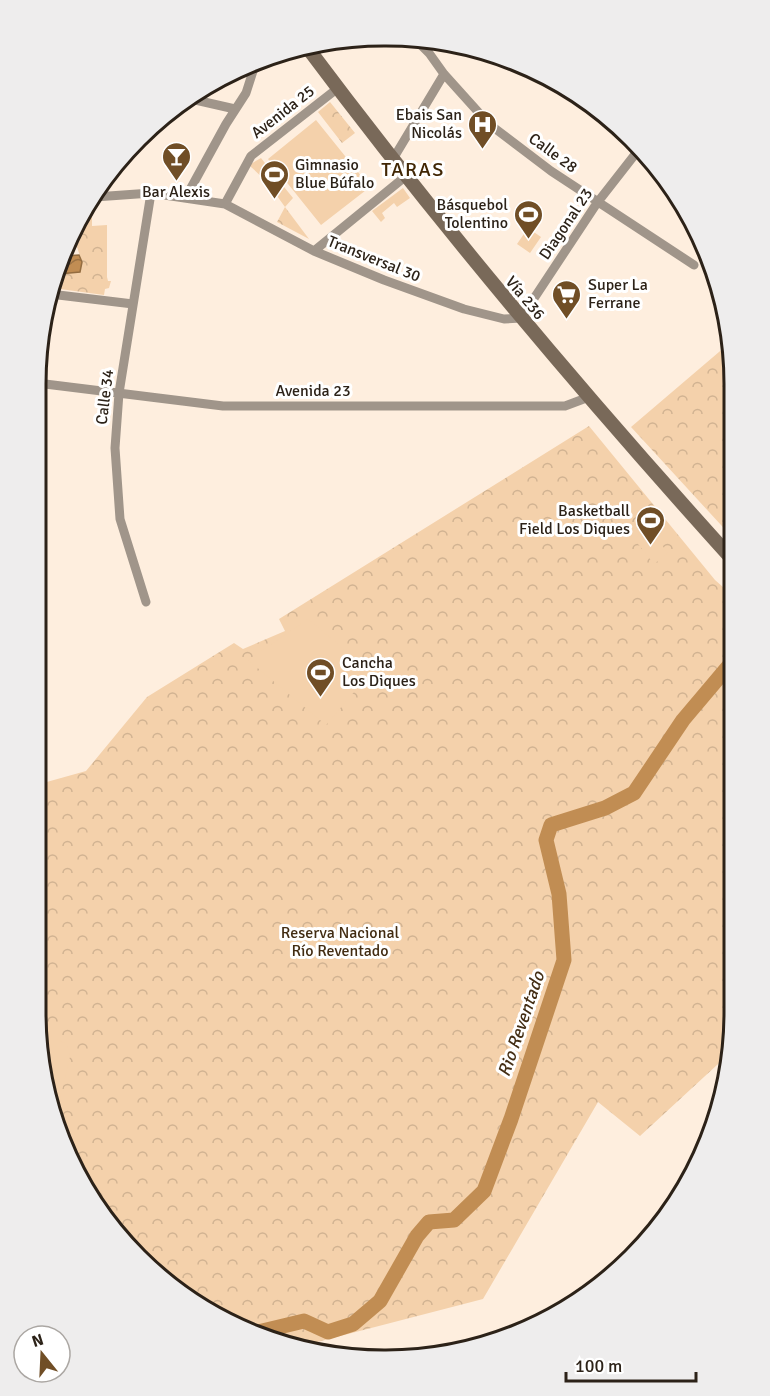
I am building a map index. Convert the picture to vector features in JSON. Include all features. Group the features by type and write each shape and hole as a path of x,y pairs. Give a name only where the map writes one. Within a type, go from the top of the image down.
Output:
{"main road":[{"name":"Vía 236","path":"313,54 405,176 521,318 648,467 724,550"}],"street":[{"name":"Calle 28","path":"425,49 489,124 597,203 694,265"},
{"path":"186,197 246,93 253,73"},
{"path":"393,159 444,74"},
{"name":"Avenida 25","path":"225,204 251,156 338,88"},
{"path":"201,101 235,109"},
{"name":"Diagonal 23","path":"521,318 597,203 634,156"},
{"path":"314,251 405,176"},
{"path":"104,196 150,193 225,204"},
{"name":"Calle 34","path":"146,602 120,519 115,448 119,393 150,193"},
{"name":"Transversal 30","path":"225,204 314,251 384,280 464,309 504,319 521,318"},
{"path":"59,295 133,304"},
{"name":"Avenida 23","path":"47,384 223,406 565,406 590,397"}],"green space":[{"path":"330,102 355,133 342,143 318,112"},
{"path":"316,120 370,187 321,225 268,159"},
{"path":"261,158 276,177 267,182 249,165"},
{"path":"276,177 293,198 285,207 267,182"},
{"path":"403,188 410,198 397,207 394,203 382,213 385,218 381,222 372,211"},
{"path":"285,207 309,239 277,222"},
{"path":"92,216 92,226 107,225 107,277 108,281 111,281 104,295 60,289 66,270 82,262 76,245"},
{"name":"Básquebol Tolentino","path":"528,228 541,237 530,253 517,244"},
{"path":"722,350 724,528 631,427"},
{"name":"Reserva Nacional Río Reventado","path":"589,426 715,580 724,588 724,1011 720,1063 640,1136 598,1102 483,1299 316,1342 255,1324 216,1304 179,1280 146,1250 116,1217 81,1161 64,1120 53,1077 47,1033 47,782 86,771 147,697 234,643 243,649 285,631 279,619"},
{"name":"Basketball Field Los Diques","path":"648,527 668,553 654,564 634,539"},
{"name":"Cancha Los Diques","path":"308,619 371,672 326,725 248,660"},
{"path":"47,1035 67,1044 70,1057 59,1103"}],"water":[{"path":"72,255 79,255 82,262 80,272 65,273"}],"waterway":[{"name":"Rio Reventado","path":"269,1329 304,1321 328,1332 353,1324 380,1301 417,1236 429,1222 454,1220 484,1191 511,1119 564,960 559,894 546,840 551,825 605,808 634,793 683,720 724,671"}],"place":[{"name":"Ebais San Nicolás","path":"483,150"},
{"name":"Bar Alexis","path":"176,182"},
{"name":"Gimnasio Blue Búfalo","path":"274,200"},
{"name":"Básquebol Tolentino","path":"529,240"},
{"name":"Super La Ferrane","path":"567,320"},
{"name":"Basketball Field Los Diques","path":"651,546"},
{"name":"Cancha Los Diques","path":"321,698"}],"district":[{"name":"TARAS","path":"413,169"}]}
